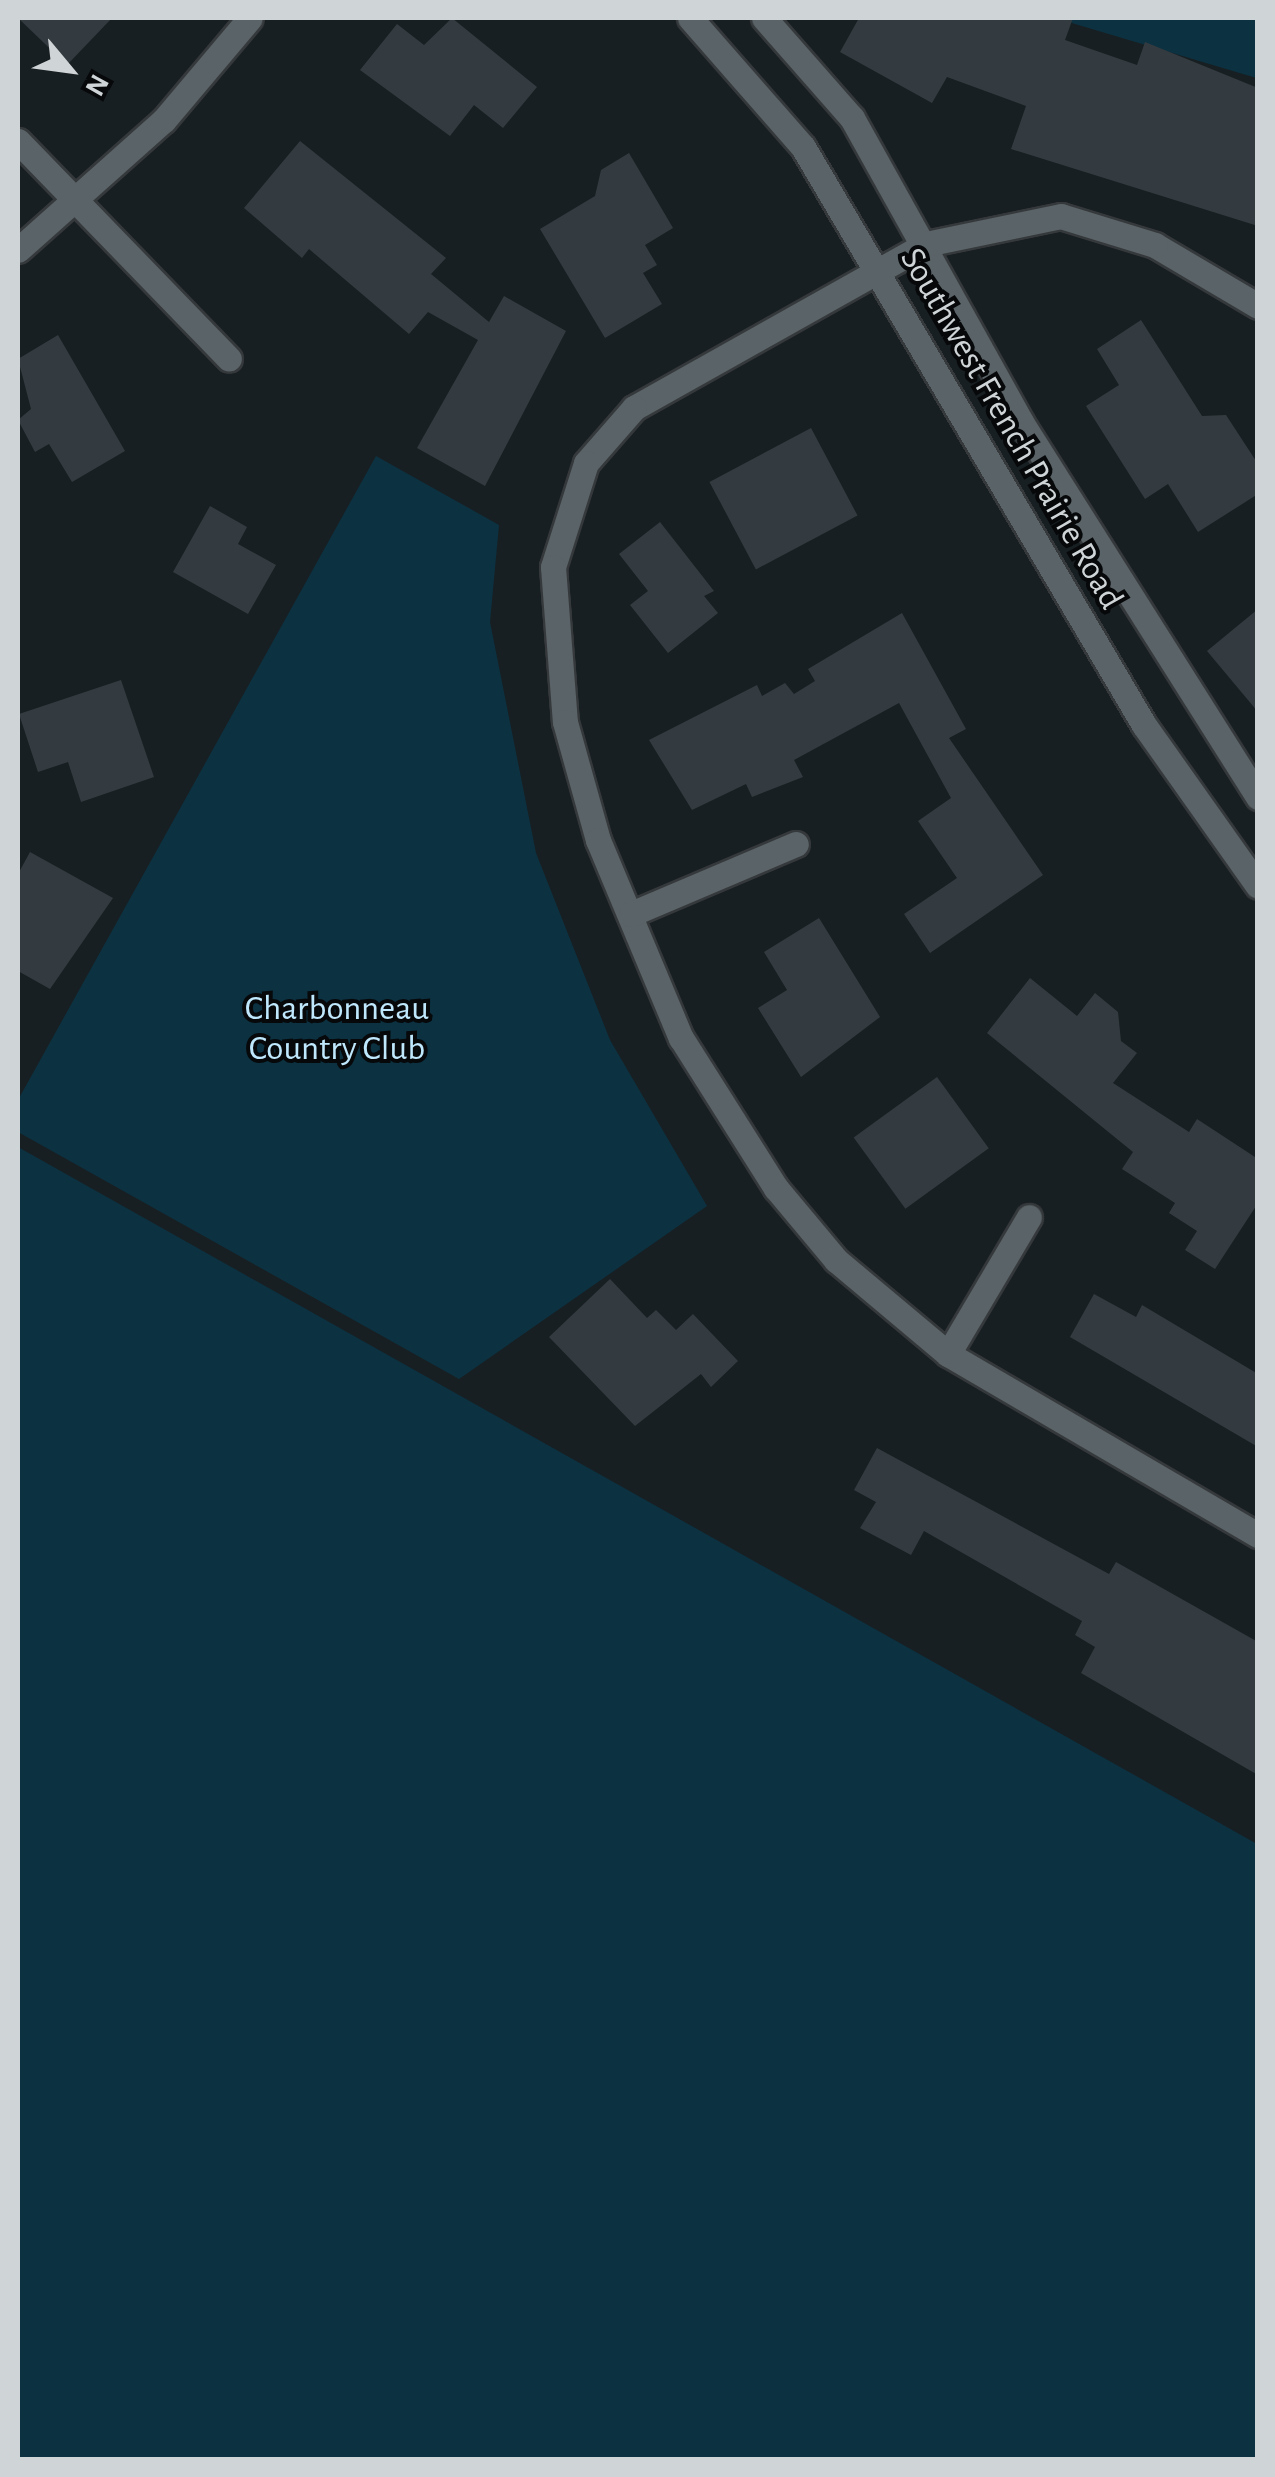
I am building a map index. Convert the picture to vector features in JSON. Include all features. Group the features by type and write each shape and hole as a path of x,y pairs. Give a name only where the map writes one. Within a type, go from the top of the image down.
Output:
{"street":[{"path":"18,250 79,202 250,18"},
{"name":"Southwest French Prairie Road","path":"690,18 765,96 880,270 1144,725 1258,886"},
{"name":"Southwest French Prairie Road","path":"764,18 852,118 926,244 1031,438 1258,797"},
{"path":"18,141 229,360"},
{"path":"1258,306 1170,252 1061,216 926,244 634,408 570,496 553,567 565,722 631,914 682,1038 776,1188 836,1260 948,1354 1258,1535"},
{"path":"631,914 796,844"},
{"path":"948,1354 1029,1217"}],"green space":[{"path":"1055,18 1257,18 1257,78 1243,74"},
{"name":"Charbonneau Country Club","path":"376,456 499,525 490,622 536,853 610,1040 707,1206 459,1379 18,1132 18,1100"},
{"path":"18,1147 1257,1844 1257,2459 18,2459"}],"building":[{"path":"18,18 112,18 67,65"},
{"path":"452,18 537,87 503,128 474,105 450,136 360,70 397,24 424,45"},
{"path":"859,18 1073,18 1065,40 1137,65 1145,42 1258,88 1258,226 1011,149 1026,106 947,77 932,103 840,52"},
{"path":"300,141 446,258 431,274 489,322 504,296 566,331 485,486 417,448 478,340 428,312 409,334 309,249 302,258 244,208"},
{"path":"629,153 673,228 645,245 657,265 643,273 662,304 605,338 540,229 595,196 601,170"},
{"path":"1141,320 1202,416 1226,415 1258,464 1258,494 1198,532 1168,484 1145,499 1086,406 1119,385 1097,349"},
{"path":"58,335 125,451 72,482 49,444 35,452 18,420 31,409 18,359"},
{"path":"811,428 857,515 756,569 709,482"},
{"path":"210,506 247,527 238,544 276,565 248,614 173,572"},
{"path":"660,522 714,591 704,596 718,613 668,653 630,605 648,591 619,554"},
{"path":"1258,609 1258,712 1207,651"},
{"path":"902,613 966,729 949,738 1043,875 930,953 904,914 957,878 918,821 951,798 899,703 794,760 803,777 752,797 746,784 692,810 649,740 757,685 762,696 785,683 794,694 815,681 808,669"},
{"path":"121,680 154,777 81,802 68,762 38,772 19,714"},
{"path":"30,852 113,898 50,989 18,971 18,874"},
{"path":"819,918 880,1017 801,1077 758,1008 787,990 764,952"},
{"path":"1030,978 1077,1016 1095,993 1118,1012 1121,1041 1137,1053 1113,1083 1189,1132 1197,1119 1258,1159 1258,1203 1215,1269 1185,1250 1197,1231 1169,1213 1175,1203 1122,1169 1133,1152 987,1033"},
{"path":"937,1077 989,1148 905,1209 854,1138"},
{"path":"610,1279 647,1318 656,1310 676,1330 693,1314 738,1361 711,1387 701,1374 635,1426 549,1337"},
{"path":"1094,1294 1136,1317 1142,1305 1258,1374 1258,1447 1070,1337"},
{"path":"877,1448 1109,1574 1116,1562 1258,1642 1258,1775 1081,1673 1095,1647 1075,1635 1082,1621 924,1531 911,1555 860,1528 876,1502 854,1490"}]}
